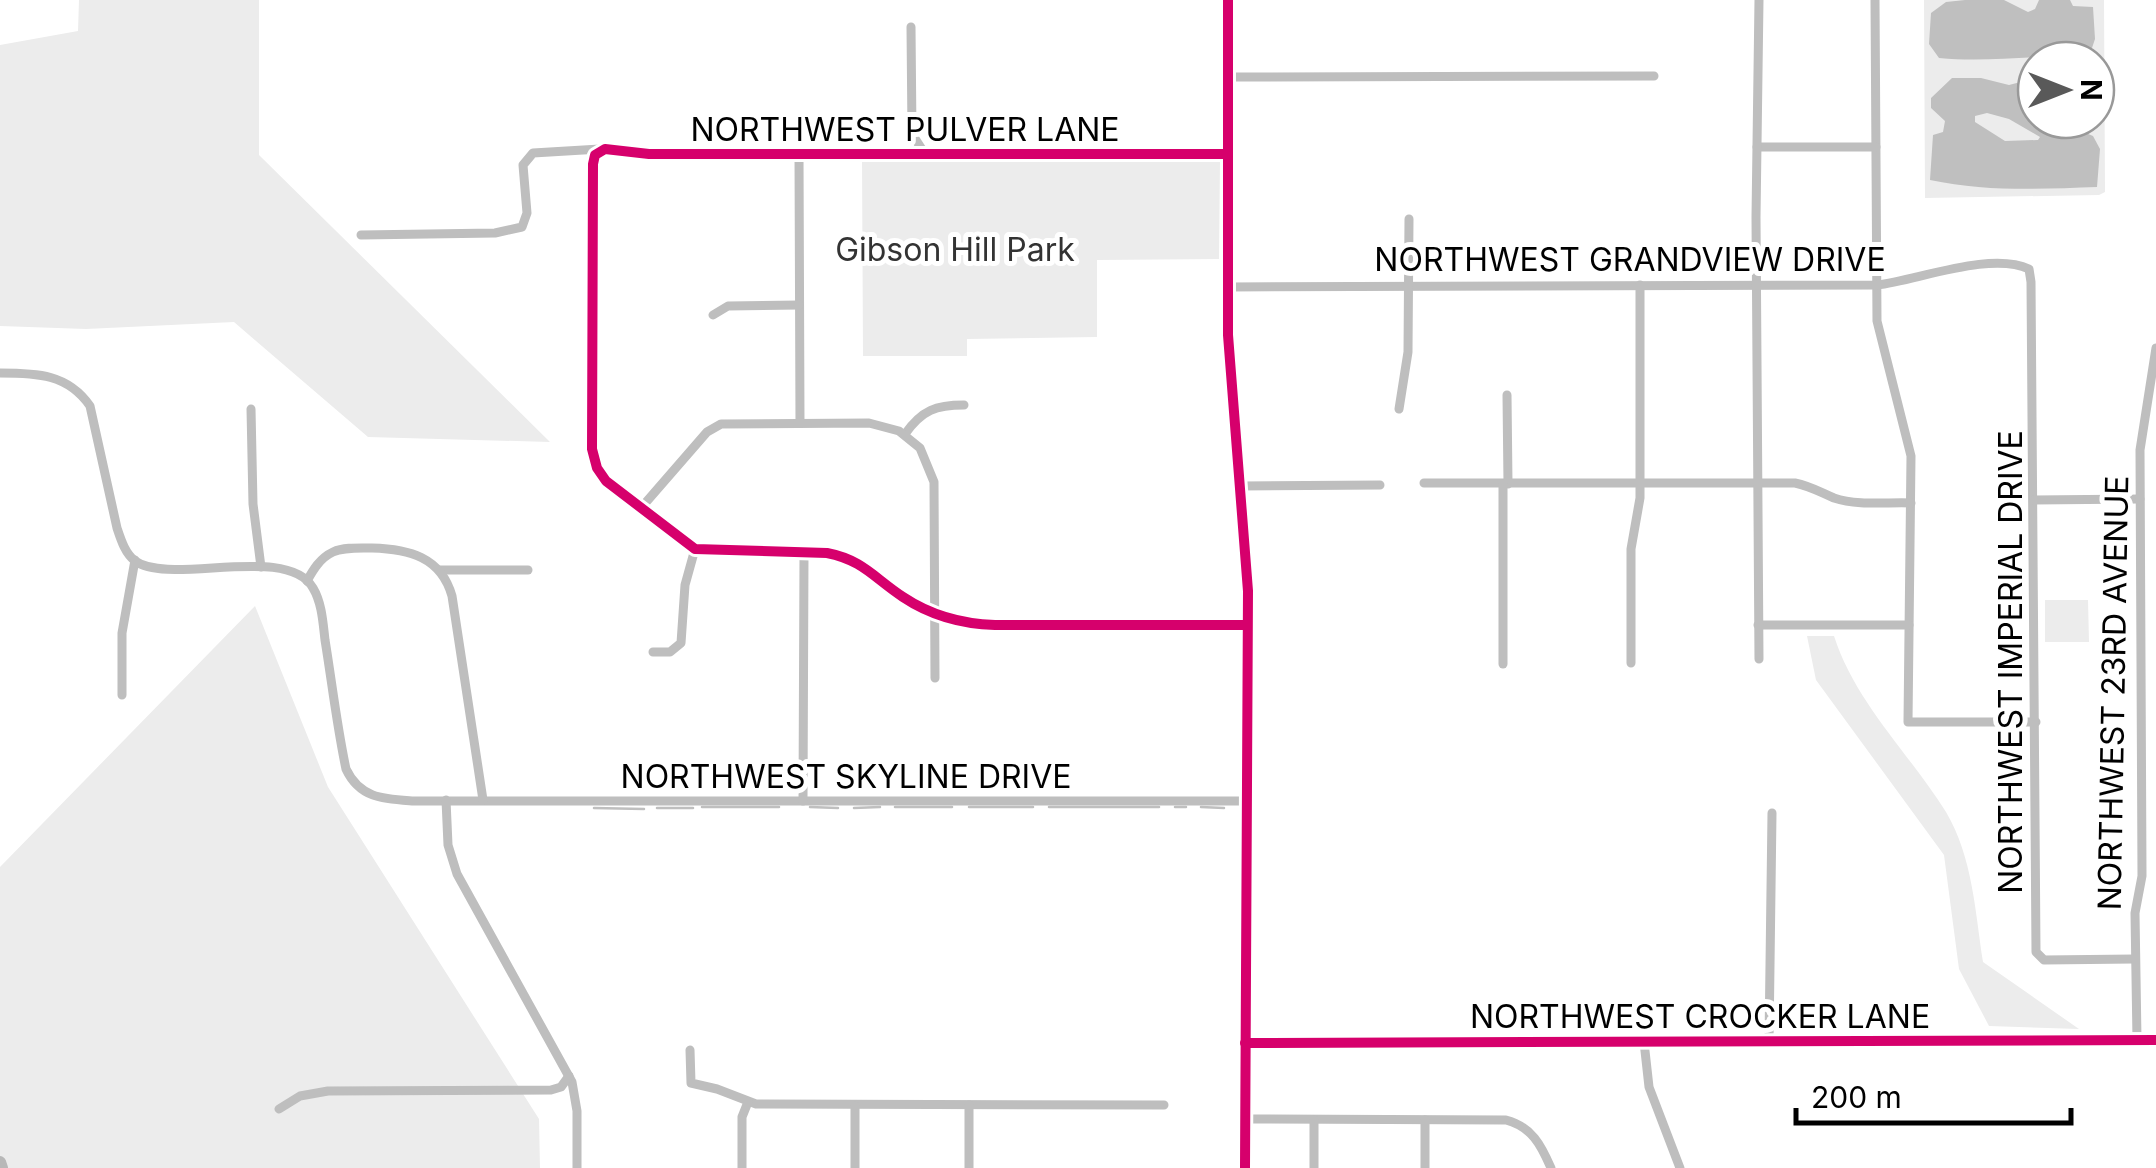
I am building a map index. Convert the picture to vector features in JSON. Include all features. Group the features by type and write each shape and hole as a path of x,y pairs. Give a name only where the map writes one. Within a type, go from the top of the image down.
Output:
{"main road":[{"path":"1228,0 1230,374 1248,625 1244,1168"},
{"name":"NORTHWEST CROCKER LANE","path":"1245,1043 2156,1040"}],"street":[{"path":"1759,0 1759,658"},
{"path":"1875,0 1880,339 1907,432 1911,503 1908,722 2036,722"},
{"path":"911,27 912,134 925,154"},
{"path":"1228,77 1654,76"},
{"path":"1757,147 1876,147"},
{"path":"605,149 595,155 593,164 592,449 603,477 695,549 827,553 854,560 904,598 956,621 995,625 1248,625"},
{"name":"NORTHWEST PULVER LANE","path":"361,235 495,234 522,228 527,214 523,165 533,153 605,149 648,154 1228,154"},
{"path":"800,155 800,423"},
{"path":"1398,409 1408,352 1409,219"},
{"name":"NORTHWEST GRANDVIEW DRIVE","path":"1228,287 1877,285 1909,282 1970,266 2020,266 2029,270"},
{"name":"NORTHWEST IMPERIAL DRIVE","path":"2029,270 2039,958 2134,959"},
{"path":"1631,664 1631,549 1640,482 1640,284"},
{"path":"713,315 728,306 799,305"},
{"name":"NORTHWEST 23RD AVENUE","path":"2137,1040 2135,912 2142,876 2140,450 2156,348"},
{"path":"0,372 64,380 82,394 95,418 117,528 123,545 135,560 166,568 261,567 307,581 323,558 350,548 399,549 438,568 452,596 482,800"},
{"path":"1503,664 1507,395"},
{"path":"905,434 929,409 964,405"},
{"path":"252,409 254,504 261,567"},
{"path":"640,508 712,428 731,423 869,423 905,434 920,448 933,473 936,678"},
{"path":"1424,483 1756,483 1815,487 1852,502 1911,503"},
{"path":"1241,486 1380,485"},
{"path":"2034,500 2140,499"},
{"path":"653,652 670,652 681,642 685,586 695,549"},
{"path":"803,802 804,552"},
{"path":"122,696 122,633 135,560"},
{"path":"438,568 528,570"},
{"name":"NORTHWEST SKYLINE DRIVE","path":"307,581 321,612 341,747 352,781 361,790 381,798 1247,801"},
{"path":"1758,625 1909,626"},
{"path":"446,800 448,845 457,874 569,1076 578,1111 577,1168"},
{"path":"1769,1041 1772,814"},
{"path":"1644,1042 1649,1087 1680,1168"},
{"path":"690,1050 690,1083 768,1106 1164,1105"},
{"path":"279,1109 300,1096 328,1091 551,1090 561,1087 569,1076"},
{"path":"742,1168 742,1118 748,1102"},
{"path":"855,1168 856,1106"},
{"path":"969,1106 969,1168"},
{"path":"1244,1120 1506,1120 1534,1136 1551,1168"},
{"path":"1314,1120 1314,1168"},
{"path":"1425,1120 1425,1168"}],"green space":[{"path":"79,0 259,0 259,155 550,442 368,437 234,322 86,329 0,326 0,45 78,31"},
{"path":"1924,0 2104,0 2104,40 2016,40 2016,140 2105,140 2105,192 1925,198"},
{"name":"Gibson Hill Park","path":"862,158 1220,160 1219,259 1097,260 1097,337 967,339 967,356 863,356"},
{"path":"2045,600 2088,600 2089,642 2045,642"},
{"path":"255,606 328,787 539,1119 540,1168 0,1168 0,867"},
{"path":"1807,636 1834,636 1869,705 1946,812 1967,866 1983,962 2079,1029 1989,1026 1959,969 1944,855 1816,680"}],"shaded area":[{"path":"2004,0 2028,12 2035,9 2039,0 2070,0 2073,6 2093,7 2095,39 2016,40 2016,58 1939,58 1929,44 1931,13 1946,2"},
{"path":"1952,78 2016,83 2016,123 1987,113 1975,116 1975,122 2005,141 2095,140 2100,149 2097,187 1993,188 1930,180 1933,135 1943,132 1945,121 1931,108 1931,98"}],"waterway":[{"path":"702,807 779,807"},
{"path":"810,807 838,808"},
{"path":"854,808 880,807"},
{"path":"895,807 952,807"},
{"path":"969,807 1033,807"},
{"path":"1049,807 1159,807"},
{"path":"1175,807 1186,807"},
{"path":"1201,807 1224,808"},
{"path":"594,808 644,809"},
{"path":"657,808 693,808"}],"cycle path":[{"path":"1228,0 1228,335 1248,591 1245,1168"},
{"path":"1228,154 649,154 605,149 595,155 593,164 592,449 597,468 606,481 695,549 839,556 859,565 913,603 947,617 995,625 1247,625"},
{"path":"1245,1043 2156,1040"}]}
